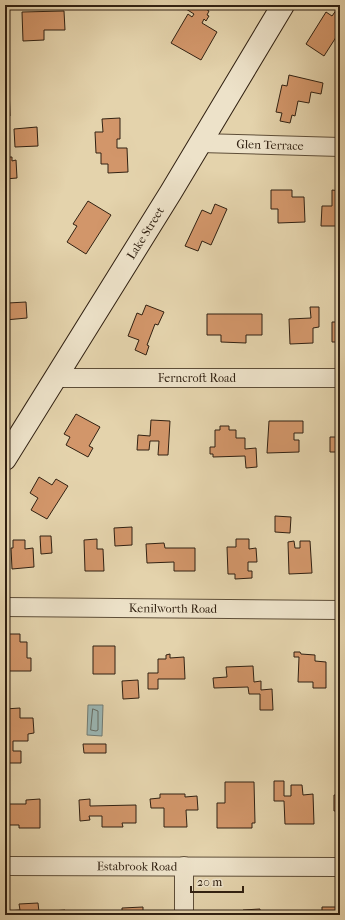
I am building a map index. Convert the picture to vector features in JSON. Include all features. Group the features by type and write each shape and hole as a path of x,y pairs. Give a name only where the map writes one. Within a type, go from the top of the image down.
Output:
{"street":[{"name":"Lake Street","path":"5,459 200,143 283,5"},
{"name":"Glen Terrace","path":"200,143 340,147"},
{"name":"Ferncroft Road","path":"54,378 340,378"},
{"name":"Kenilworth Road","path":"5,607 340,610"},
{"name":"Estabrook Road","path":"5,866 340,867"},
{"path":"184,866 184,915"}],"water":[{"path":"88,705 103,705 102,736 87,735"}],"building":[{"path":"189,5 199,5 209,11 207,15 209,16 206,21 204,19 202,23 217,32 201,60 171,43 188,14 192,17 194,14 186,9"},
{"path":"337,9 340,11 340,31 324,56 306,44 326,12 332,16"},
{"path":"64,11 65,30 44,30 44,40 23,41 22,12"},
{"path":"289,75 323,83 321,94 311,92 309,103 298,101 295,116 292,115 290,123 280,121 282,113 276,112 282,85 287,86"},
{"path":"5,84 9,84 10,116 5,116"},
{"path":"120,118 120,139 117,139 117,148 127,148 128,172 108,173 108,164 101,164 101,153 96,153 95,132 103,132 102,119"},
{"path":"37,127 38,146 15,147 14,129"},
{"path":"5,157 12,157 12,161 16,160 17,178 5,179"},
{"path":"271,190 292,190 292,197 304,197 305,222 278,223 278,209 271,209"},
{"path":"332,190 340,191 340,226 321,226 322,206 332,206"},
{"path":"88,201 111,215 86,254 67,242 77,226 73,224"},
{"path":"215,204 227,209 211,245 202,241 198,251 185,246 202,210 211,214"},
{"path":"5,282 8,303 26,302 27,318 5,320"},
{"path":"146,305 164,312 158,325 155,324 147,345 149,346 146,355 135,350 139,340 128,336 137,313 142,315"},
{"path":"310,307 319,307 319,327 313,328 313,343 290,344 289,319 311,318"},
{"path":"207,314 262,314 262,335 246,335 246,343 221,342 221,335 207,335"},
{"path":"332,322 340,322 340,342 332,342"},
{"path":"76,414 100,427 89,446 93,448 88,457 66,445 70,437 64,434"},
{"path":"151,420 170,421 168,455 158,455 159,441 150,441 149,450 137,450 138,435 150,436"},
{"path":"269,421 303,421 303,433 294,433 294,440 299,440 299,452 267,453"},
{"path":"220,426 229,426 229,430 236,430 236,438 245,438 245,449 256,448 257,467 246,468 245,456 213,457 213,454 210,454 210,447 215,447 215,430 220,430"},
{"path":"330,437 340,437 340,452 330,452"},
{"path":"39,477 52,485 56,479 68,486 47,519 31,510 38,498 30,493"},
{"path":"275,516 291,517 290,533 275,532"},
{"path":"132,527 132,545 115,546 114,528"},
{"path":"40,536 51,536 52,553 41,554"},
{"path":"97,539 97,549 103,549 104,571 85,571 84,540"},
{"path":"236,539 249,539 249,549 256,548 257,562 248,562 248,571 252,571 252,578 235,579 235,574 228,574 227,547 236,547"},
{"path":"13,540 25,540 25,549 33,548 34,567 12,569 11,548 13,548"},
{"path":"294,541 295,548 300,548 300,541 310,541 312,573 289,574 288,542"},
{"path":"164,543 165,548 195,548 195,571 174,571 174,562 147,563 146,544"},
{"path":"6,634 20,634 20,642 27,642 27,658 31,658 31,671 5,671"},
{"path":"93,646 115,646 115,674 93,674"},
{"path":"294,652 315,655 315,661 326,662 326,688 313,688 313,682 298,682 299,657 294,657"},
{"path":"170,654 170,658 184,657 185,679 158,679 158,689 148,689 148,673 158,673 158,659 166,659 166,655"},
{"path":"253,666 254,682 261,681 261,690 272,689 273,710 260,710 260,694 249,694 248,687 214,688 213,678 227,677 226,667"},
{"path":"138,680 139,698 123,699 122,681"},
{"path":"20,708 20,718 33,718 34,733 28,734 28,741 13,741 13,751 21,751 21,763 5,763 5,709"},
{"path":"83,744 106,744 106,753 84,753"},
{"path":"274,781 284,781 284,796 291,796 291,785 302,785 303,795 313,794 314,824 285,824 284,801 274,801"},
{"path":"225,782 254,782 255,823 252,823 252,828 217,828 217,803 225,803"},
{"path":"160,794 185,794 185,797 197,796 198,810 186,810 187,827 164,827 164,808 151,808 150,799 160,798"},
{"path":"334,795 340,795 340,811 334,811"},
{"path":"40,799 40,828 19,828 19,825 9,825 9,815 5,815 5,800 8,800 8,804 26,804 26,800"},
{"path":"90,799 90,806 136,805 136,823 122,823 123,827 102,827 102,816 89,816 90,820 80,821 79,800"},
{"path":"38,903 39,912 65,910 65,915 8,915 8,911 20,910 19,904"},
{"path":"143,907 143,915 106,915 122,913 122,908"},
{"path":"322,907 340,907 340,915 322,915"},
{"path":"260,909 260,915 243,915 243,910"}]}
